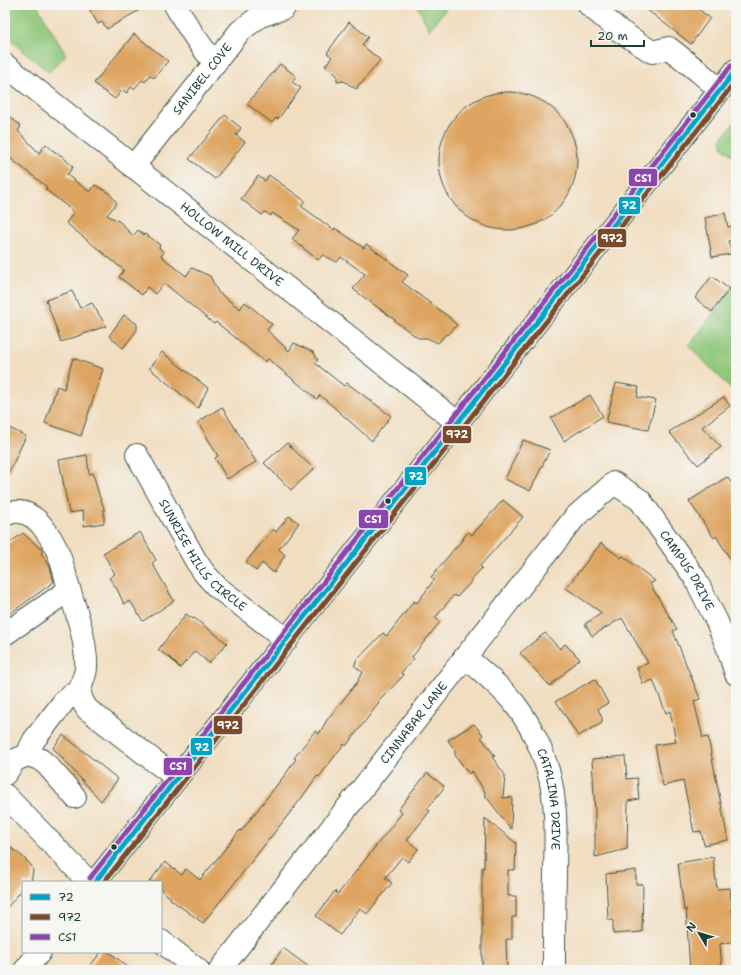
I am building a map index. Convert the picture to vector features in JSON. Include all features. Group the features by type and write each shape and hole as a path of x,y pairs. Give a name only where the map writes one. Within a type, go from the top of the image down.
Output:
{"street":[{"path":"175,5 203,50 215,63"},
{"path":"589,5 620,31 652,52 669,48 720,90"},
{"name":"SANIBEL COVE","path":"133,167 240,31 260,16 284,8"},
{"name":"HOLLOW MILL DRIVE","path":"5,65 458,423"},
{"path":"96,881 736,70"},
{"name":"SUNRISE HILLS CIRCLE","path":"137,455 196,561 205,574 217,587 286,640"},
{"name":"CINNABAR LANE","path":"220,970 576,517 614,483"},
{"name":"CAMPUS DRIVE","path":"614,483 640,500 695,578 720,628 736,674"},
{"path":"5,515 20,512 29,515 38,521 55,545 83,634 86,652 85,674 80,692 81,700 87,708 177,778"},
{"path":"5,634 69,590"},
{"name":"CATALINA DRIVE","path":"465,658 502,690 514,704 527,723 539,745 550,778 554,801 556,829 554,970"},
{"path":"13,760 30,748 34,740 66,699 71,695 80,692"},
{"path":"13,760 34,757 41,760 75,797"},
{"path":"5,795 89,881"},
{"path":"162,942 198,970"}],"green space":[{"path":"5,5 37,5 66,55 49,72 5,36"},
{"path":"417,5 449,5 429,30"},
{"path":"736,120 736,158 723,148 721,139"},
{"path":"736,283 736,394 689,346"}],"building":[{"path":"87,5 148,5 107,29 102,22 98,24"},
{"path":"641,5 693,5 710,18 691,44"},
{"path":"349,22 368,37 362,45 380,60 356,89 344,81 337,82 337,75 325,66 332,57 327,53"},
{"path":"134,34 168,61 154,78 150,75 145,82 142,80 134,89 131,87 127,93 122,90 115,99 94,83"},
{"path":"280,64 296,76 292,82 301,88 278,119 276,118 272,123 247,104"},
{"path":"501,92 515,92 541,100 557,112 569,128 572,135 576,148 576,174 572,187 569,194 557,210 541,222 534,225 515,230 501,230 475,222 459,210 447,194 444,187 439,168 439,154 447,128 459,112 475,100 482,97"},
{"path":"5,113 21,126 18,131 39,153 46,144 62,156 73,167 67,175 90,192 95,185 109,193 117,203 107,215 120,222 133,236 138,230 160,245 159,248 164,252 161,256 186,276 192,268 210,276 218,292 240,309 245,302 272,324 267,330 289,351 294,343 313,352 318,360 315,363 344,386 347,383 391,416 372,441 320,395 317,399 268,359 265,362 216,322 214,324 164,283 155,294 147,287 142,295 119,277 124,270 66,223 74,212 45,189 47,187 5,154"},
{"path":"225,115 241,128 236,135 245,142 215,179 189,159"},
{"path":"269,175 305,201 301,206 334,230 335,228 364,248 366,244 408,275 402,282 450,318 457,325 438,343 427,338 418,338 353,289 365,274 341,257 337,262 323,255 318,260 292,239 299,230 272,213 271,216 265,212 262,215 241,199 258,176 265,181"},
{"path":"725,213 728,227 736,226 736,239 728,241 732,254 712,257 705,218"},
{"path":"712,276 729,289 712,312 695,298"},
{"path":"72,291 80,308 92,303 106,326 61,342 46,300"},
{"path":"124,315 137,324 137,330 123,348 109,336"},
{"path":"162,352 208,388 198,408 149,368"},
{"path":"73,358 103,369 81,436 45,423 57,386 64,389"},
{"path":"616,383 639,387 637,397 656,400 648,430 606,422"},
{"path":"590,395 603,416 564,441 551,418"},
{"path":"724,397 730,406 702,427 721,447 698,465 669,432"},
{"path":"222,407 256,462 227,479 215,458 218,456 198,422"},
{"path":"5,426 26,436 5,481"},
{"path":"523,440 550,450 530,491 505,479"},
{"path":"287,443 314,469 291,490 264,463"},
{"path":"87,455 89,474 93,473 104,508 104,523 84,526 83,511 69,513 59,460"},
{"path":"727,477 736,489 736,568 716,536 714,538 689,501"},
{"path":"503,500 523,517 480,566 482,568 470,581 471,582 457,597 454,595 435,618 440,622 412,657 414,659 401,673 404,675 378,702 379,703 346,746 344,744 319,777 317,776 300,800 203,923 170,899 171,898 162,891 162,881 150,881 165,862 182,875 186,869 200,880 287,772 296,759 294,758 315,731 319,734 327,720 359,680 358,679 363,673 354,665 356,663 355,662 383,633 387,636 414,601 417,603 434,580 431,577 468,532 472,535"},
{"path":"289,516 299,523 279,549 285,555 274,573 262,563 256,571 246,562 273,529 276,532"},
{"path":"140,532 156,560 152,563 174,601 143,621 130,601 124,604 117,589 109,578 115,574 103,553"},
{"path":"23,533 43,551 41,553 50,567 54,582 5,617 5,546"},
{"path":"601,543 621,558 623,556 655,581 650,584 677,629 673,631 700,699 694,701 703,738 708,737 728,840 704,845 701,831 694,832 683,781 663,786 655,745 676,742 670,711 666,713 653,680 643,684 637,668 648,663 622,618 592,636 585,624 602,613 566,588"},
{"path":"186,614 193,619 194,618 227,643 209,663 195,651 180,668 170,658 158,650"},
{"path":"545,633 560,649 565,644 580,659 550,686 520,653"},
{"path":"595,679 608,703 598,709 602,718 602,723 578,736 556,701"},
{"path":"474,724 483,735 481,737 495,756 492,757 505,775 503,798 512,797 511,829 485,795 485,792 472,771 469,774 455,755 455,751 448,740"},
{"path":"63,735 118,779 101,801 53,748"},
{"path":"625,756 627,779 637,778 639,799 628,801 627,849 595,857 595,812 592,759"},
{"path":"427,773 444,786 427,809 430,811 407,840 418,849 408,862 402,857 385,878 392,883 367,914 360,908 340,935 316,916 335,891 338,894 402,813 398,810"},
{"path":"485,818 516,843 515,870 508,870 508,896 516,896 516,917 512,917 512,939 506,940 507,970 482,970 482,867 484,868"},
{"path":"5,844 22,856 31,865 33,871 31,881 22,881 22,890 5,910"},
{"path":"713,857 717,889 730,888 735,941 720,944 722,970 690,970 686,909 684,910 678,863"},
{"path":"636,870 636,884 643,884 642,932 613,934 613,920 608,920 606,874"},
{"path":"283,948 313,970 268,970"},
{"path":"100,953 110,953 132,970 87,970"}],"transit line":[{"name":"CS1","path":"90,878 731,66"},
{"name":"72","path":"96,881 736,70"},
{"name":"972","path":"105,881 736,81"}]}
